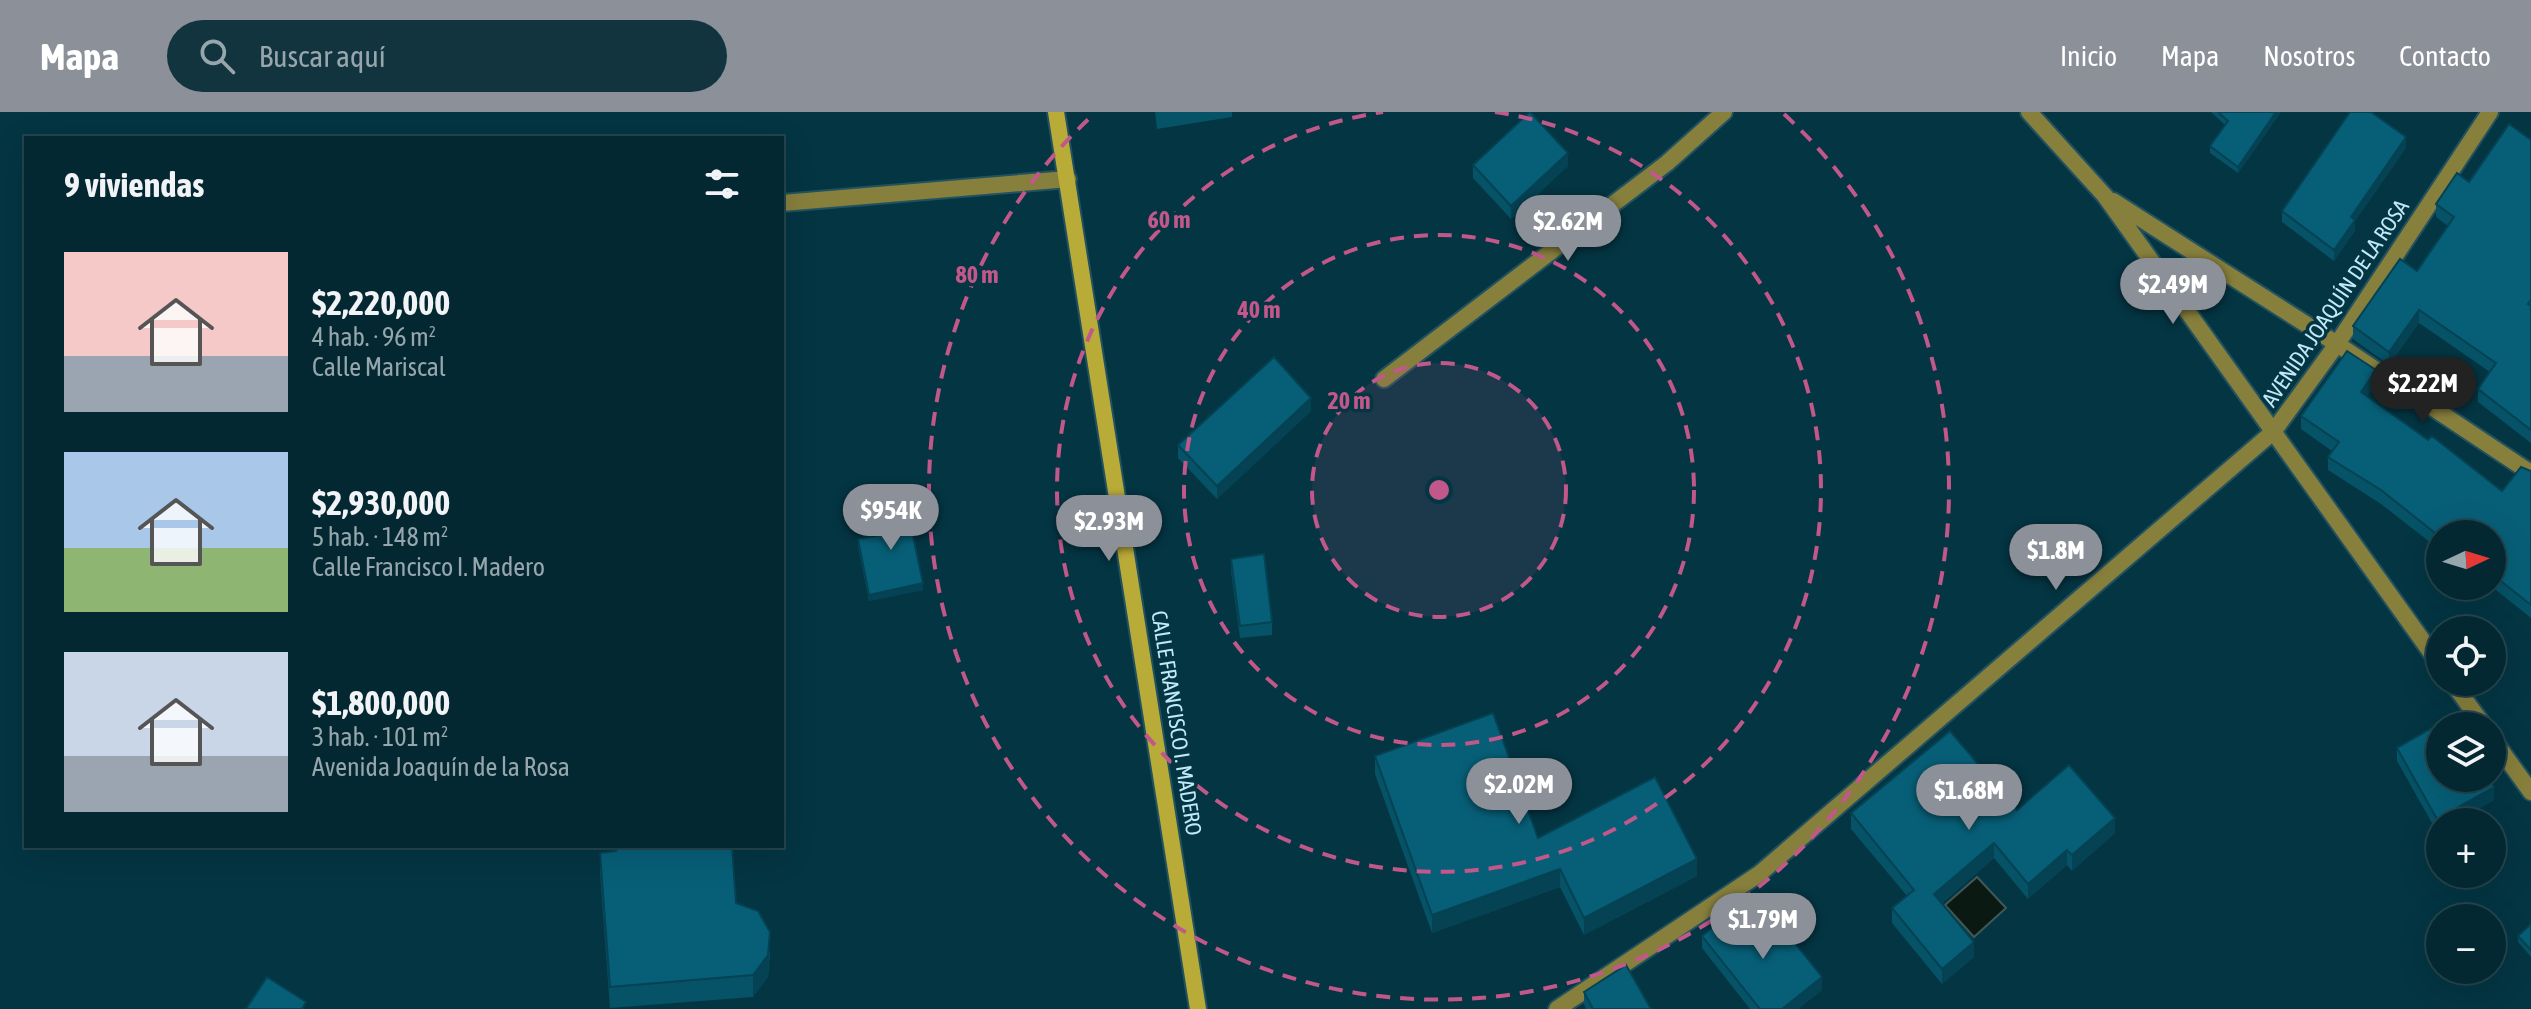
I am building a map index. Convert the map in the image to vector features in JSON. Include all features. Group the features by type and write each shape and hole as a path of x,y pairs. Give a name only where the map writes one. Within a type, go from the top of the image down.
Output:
{"main road":[{"name":"CALLE FRANCISCO I. MADERO","path":"1056,112 1198,1009"}],"street":[{"path":"1384,379 1667,163 1724,112"},
{"path":"2029,112 2105,196 2426,645"},
{"name":"AVENIDA JOAQUÍN DE LA ROSA","path":"1557,1009 1759,874 2273,432 2337,344 2490,112"},
{"path":"784,203 1068,179"},
{"path":"2105,196 2531,473"},
{"path":"2506,757 2531,792"}],"shaded area":[{"path":"1977,877 2006,908 1974,937 1945,905"}],"building":[{"path":"1530,112 1568,153 1511,206 1473,165"},
{"path":"2218,112 2276,112 2238,167 2210,146 2228,121"},
{"path":"2350,112 2371,112 2406,137 2351,217 2355,220 2334,250 2282,211"},
{"path":"2509,124 2531,140 2531,300 2528,304 2531,306 2531,430 2478,389 2496,363 2419,310 2389,352 2353,326 2400,259 2417,271 2454,217 2436,204 2457,173 2469,182"},
{"path":"2347,351 2376,370 2361,392 2428,440 2432,436 2502,491 2521,467 2531,471 2531,605 2506,585 2506,520 2426,520 2426,526 2381,490 2328,457 2339,442 2301,416"},
{"path":"1274,357 1311,398 1217,486 1178,445"},
{"path":"906,503 923,583 869,595 858,539 880,535 874,509"},
{"path":"1264,554 1272,622 1240,626 1231,559"},
{"path":"1493,713 1538,838 1655,777 1697,859 1584,918 1560,869 1432,915 1375,756"},
{"path":"1950,731 2017,810 2069,765 2115,818 2072,855 2067,850 2028,884 1994,843 1934,894 1974,942 1942,969 1892,908 1914,890 1851,813"},
{"path":"2426,731 2426,792 2485,792 2457,808 2431,808 2397,748"},
{"path":"615,848 732,848 736,903 758,911 770,932 768,955 753,975 610,987 600,853 616,851"},
{"path":"1770,912 1822,977 1782,1009 1760,1009 1702,936 1728,915 1743,934"},
{"path":"2531,924 2531,950 2518,936"},
{"path":"1626,965 1651,1009 1593,1009 1584,992"},
{"path":"267,977 306,1002 302,1009 246,1009"}]}
